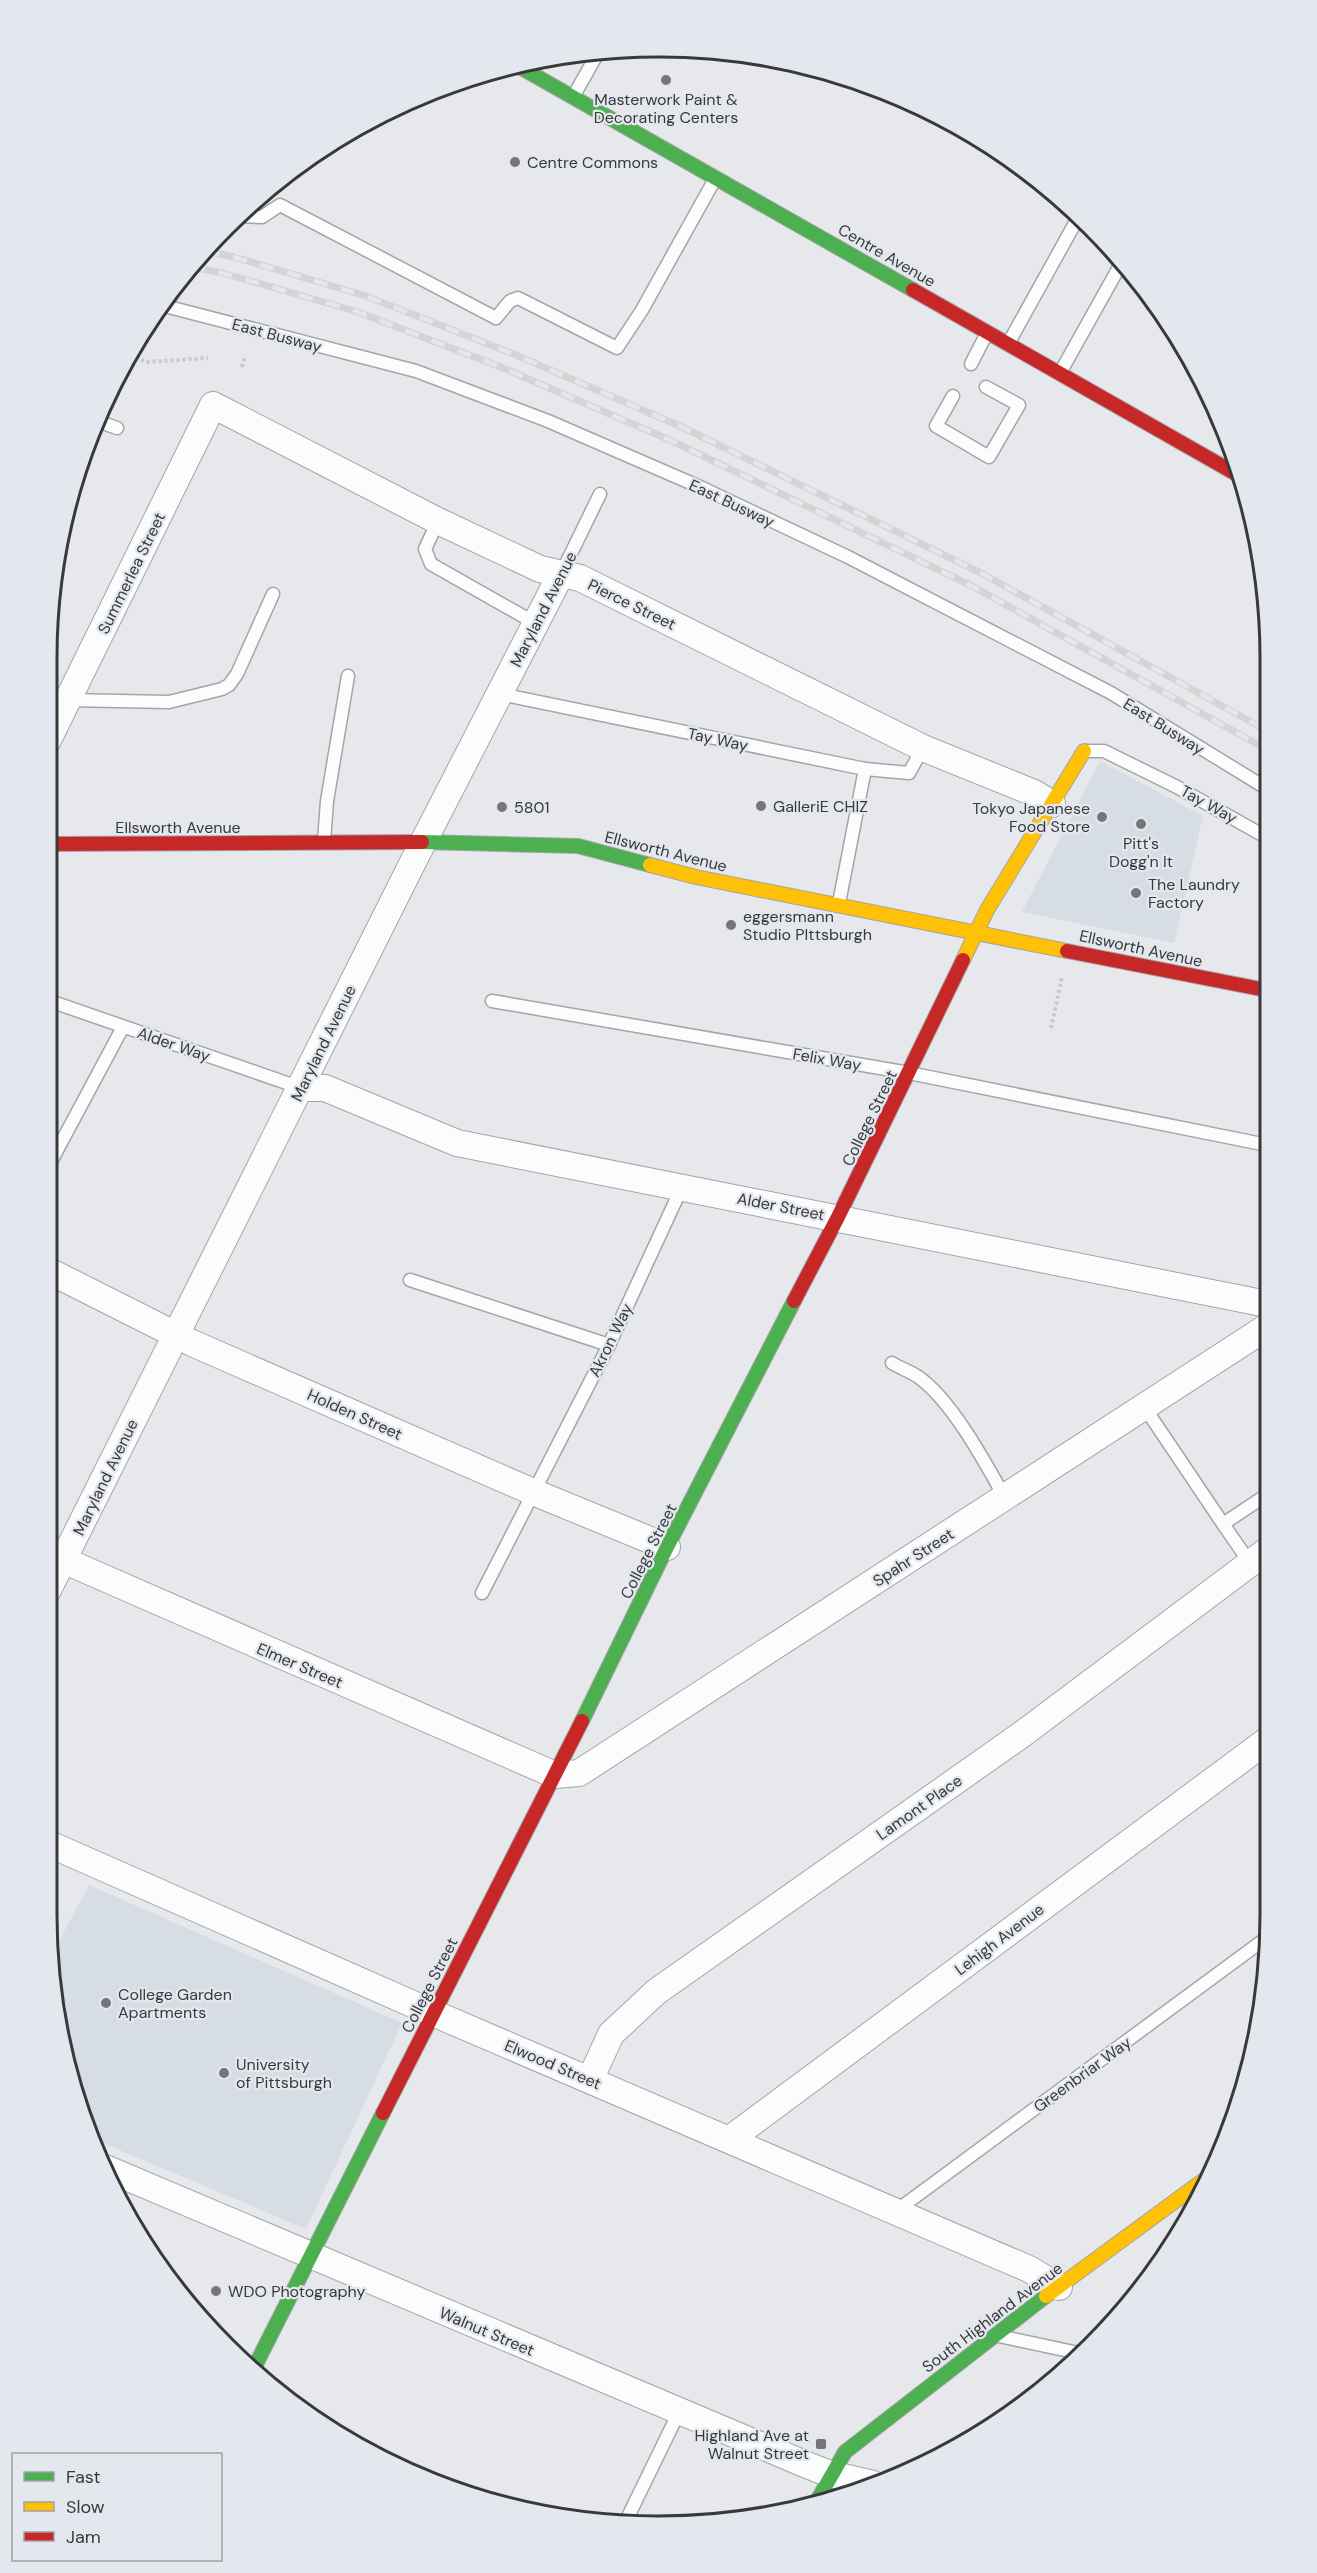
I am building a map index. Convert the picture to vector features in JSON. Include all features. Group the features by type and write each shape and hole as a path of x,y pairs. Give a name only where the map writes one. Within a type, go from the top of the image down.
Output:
{"street":[{"name":"Centre Avenue","path":"529,72 1230,470"},
{"name":"Pierce Street","path":"213,405 438,521 540,569 580,578 923,748 1034,793 1052,804"},
{"name":"Summerlea Street","path":"57,722 213,405"},
{"name":"Maryland Avenue","path":"57,1553 175,1335 561,574"},
{"name":"College Street","path":"257,2362 555,1775 667,1547 838,1217 977,931 1084,751"},
{"name":"Ellsworth Avenue","path":"57,844 424,842 578,846 696,877 1260,989"},
{"name":"Alder Street","path":"301,1088 325,1088 457,1143 1260,1303"},
{"name":"Holden Street","path":"57,1275 175,1335 533,1492 667,1547"},
{"name":"Spahr Street","path":"555,1775 579,1773 1260,1332"},
{"name":"Lamont Place","path":"590,2080 611,2034 656,1992 1021,1735 1259,1556"},
{"name":"Elmer Street","path":"57,1558 555,1775"},
{"name":"Lehigh Avenue","path":"730,2139 1260,1746"},
{"name":"Elwood Street","path":"57,1848 433,2013 1040,2273 1059,2287"},
{"name":"Walnut Street","path":"115,2172 679,2412 830,2474 860,2481"},
{"name":"South Highland Avenue","path":"820,2494 845,2452 994,2334 1195,2187"}],"lane":[{"path":"573,97 594,61"},
{"path":"251,217 262,217 280,205 496,318 510,301 518,298 617,348 642,310 716,178"},
{"path":"1007,344 1074,224"},
{"path":"1059,374 1118,270"},
{"name":"East Busway","path":"170,307 416,371 548,421 700,487 848,557 1111,693 1260,785"},
{"path":"970,364 987,332"},
{"path":"953,396 936,426 989,457 1019,405 986,387"},
{"path":"105,424 117,428"},
{"name":"Maryland Avenue","path":"561,574 600,494"},
{"path":"438,521 425,549 431,564 535,623"},
{"path":"68,700 169,702 222,690 237,674 273,594"},
{"path":"323,843 327,801 348,676"},
{"name":"Tay Way","path":"500,694 865,769 909,773 923,748"},
{"name":"Tay Way","path":"1084,751 1100,750 1113,755 1177,787 1260,834"},
{"path":"839,905 865,769"},
{"name":"Felix Way","path":"492,1001 909,1073 1260,1144"},
{"name":"Alder Way","path":"57,1004 301,1088"},
{"path":"57,1150 123,1027"},
{"name":"Akron Way","path":"482,1593 609,1345 682,1186"},
{"path":"410,1280 609,1345"},
{"path":"892,1363 917,1377 939,1395 1005,1498"},
{"path":"1145,1408 1223,1524 1259,1556"},
{"path":"1223,1524 1260,1499"},
{"name":"Greenbriar Way","path":"895,2211 1259,1943"},
{"path":"994,2334 1072,2351"},
{"path":"629,2515 679,2412"}],"path":[{"path":"242,367 245,355"},
{"path":"139,357 145,362 208,358"},
{"path":"1051,1028 1062,975"}],"shaded area":[{"path":"1100,761 1203,816 1174,943 1022,912"},
{"name":"University of Pittsburgh","path":"89,1885 402,2023 306,2229 102,2143 77,2070 62,1993 58,1943"}],"railway":[{"path":"215,253 366,296 516,355 682,427 981,573 1260,727"},
{"path":"200,269 223,273 358,312 503,368 672,441 972,586 1260,746"}],"traffic: fast":[{"path":"528,72 913,290"},
{"path":"422,842 578,846 650,865"},
{"path":"582,1721 667,1547 794,1301"},
{"path":"257,2362 383,2113"},
{"path":"821,2494 845,2452 1046,2296"}],"traffic: slow":[{"path":"963,960 987,910 1084,751"},
{"path":"650,865 696,877 1067,951"},
{"path":"1046,2296 1195,2187"}],"traffic: jam":[{"path":"913,290 1230,470"},
{"path":"57,844 422,842"},
{"path":"1067,951 1260,989"},
{"path":"794,1301 838,1217 963,960"},
{"path":"383,2113 582,1721"}],"place":[{"name":"Masterwork Paint & Decorating Centers","path":"666,80"},
{"name":"Centre Commons","path":"515,162"},
{"name":"GalleriE CHIZ","path":"761,806"},
{"name":"5801","path":"502,807"},
{"name":"Tokyo Japanese Food Store","path":"1102,817"},
{"name":"Pitt's Dogg'n It","path":"1141,824"},
{"name":"The Laundry Factory","path":"1136,893"},
{"name":"eggersmann Studio PIttsburgh","path":"731,925"},
{"name":"College Garden Apartments","path":"106,2003"},
{"name":"University of Pittsburgh","path":"224,2073"},
{"name":"WDO Photography","path":"216,2291"},
{"name":"Highland Ave at Walnut Street","path":"821,2444"}]}
